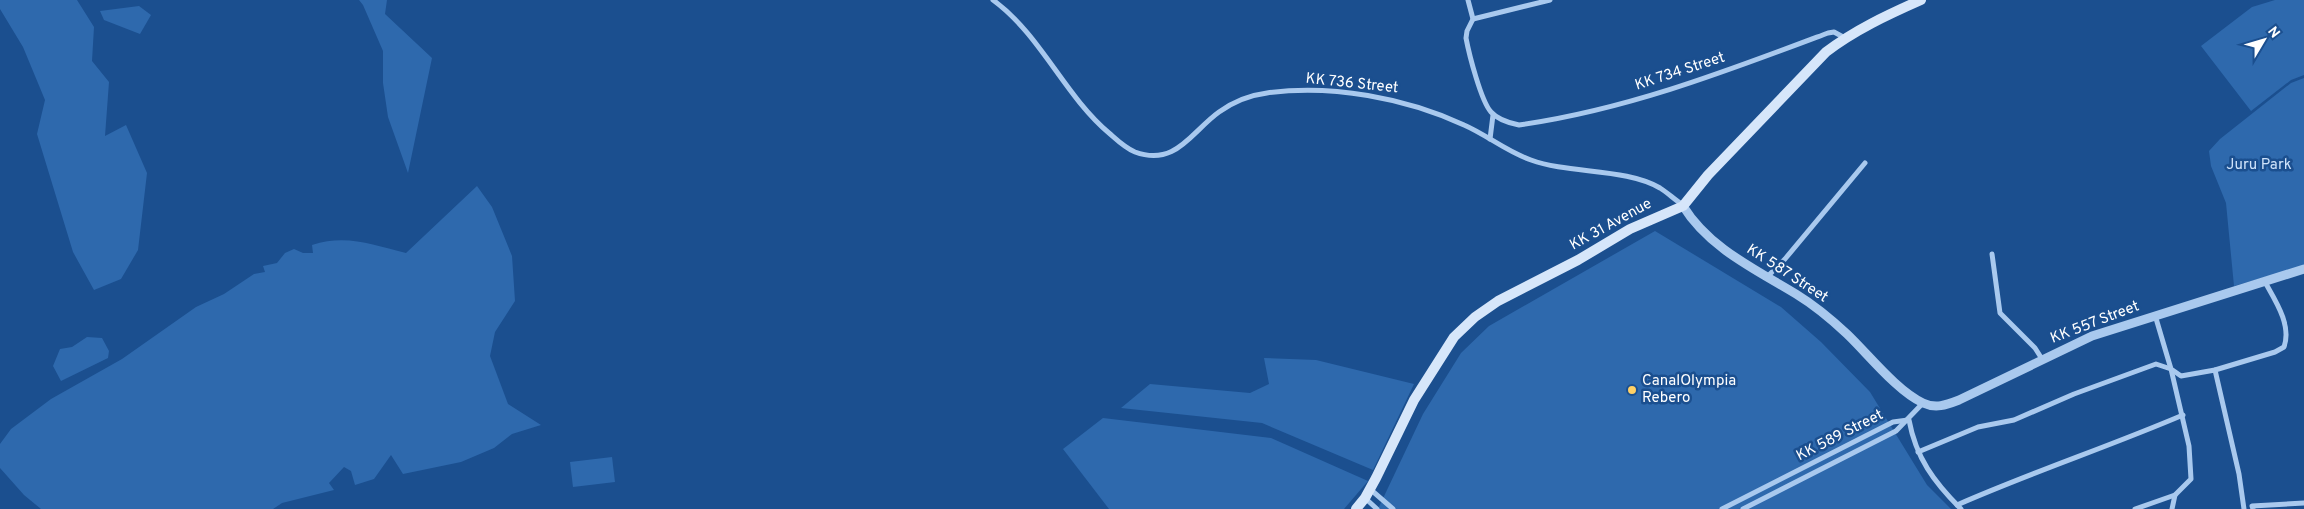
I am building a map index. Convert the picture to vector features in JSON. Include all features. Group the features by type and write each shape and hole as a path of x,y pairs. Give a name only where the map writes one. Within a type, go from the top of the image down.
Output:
{"main road":[{"name":"KK 31 Avenue","path":"1356,509 1370,489 1414,400 1436,363 1454,337 1475,317 1498,301 1578,260 1630,229 1683,206 1708,175 1826,52 1845,38 1883,17 1921,0"}],"street":[{"name":"KK 736 Street","path":"993,0 1018,21 1101,127 1123,146 1134,152 1148,155 1164,155 1188,142 1207,122 1236,102 1267,93 1293,91 1344,93 1403,102 1437,113 1531,160 1622,176 1660,188 1683,206"},
{"path":"1468,0 1473,19 1467,31 1468,47 1484,99 1493,115 1490,139"},
{"path":"1473,19 1550,0"},
{"name":"KK 734 Street","path":"1493,115 1519,125 1609,108 1696,82 1828,33 1834,32 1845,38"},
{"path":"1766,277 1785,259 1865,163"},
{"name":"KK 587 Street","path":"1683,206 1693,221 1709,238 1766,277 1816,307 1846,333 1903,390 1923,403"},
{"path":"1992,254 2000,313 2035,348 2042,359"},
{"name":"KK 557 Street","path":"1923,403 1940,407 1959,400 2092,336 2304,270"},
{"path":"1918,452 1978,427 2014,420 2057,400 2141,368 2156,364 2172,369 2181,376 2215,370 2275,352 2284,347 2286,329 2277,304 2265,282"},
{"path":"2135,509 2175,495 2191,479 2189,446 2183,415 2172,369 2155,315"},
{"path":"2215,370 2239,474 2244,509"},
{"path":"1923,403 1909,420 1918,452 1938,486 1959,507 2052,465 2129,438 2183,415"},
{"name":"KK 589 Street","path":"1722,509 1893,422 1909,420"},
{"name":"KK 589 Street","path":"1743,509 1896,431 1909,420"},
{"path":"1370,489 1393,509"},
{"path":"2172,509 2175,495"},
{"path":"1365,498 1377,509"},
{"path":"2253,509 2252,506 2304,503"}],"green space":[{"path":"0,0 77,0 94,27 92,61 109,82 105,136 126,125 147,173 138,250 121,279 94,290 73,252 37,134 45,100 23,47 0,9"},
{"path":"359,0 387,0 385,14 432,58 408,173 388,117 383,83 383,51"},
{"path":"2275,0 2304,0 2304,75 2291,80 2251,111 2201,46 2252,7"},
{"path":"139,6 151,15 140,34 104,20 100,11"},
{"name":"Juru Park","path":"2304,78 2304,266 2234,286 2226,203 2211,166 2209,151 2220,139 2291,83"},
{"path":"477,186 492,207 512,256 515,301 495,332 490,356 508,404 541,425 512,434 494,448 461,462 403,474 391,455 374,479 355,485 351,471 344,467 329,483 334,490 282,503 273,509 41,509 24,495 0,468 0,444 11,429 51,399 122,359 196,307 224,294 254,274 265,272 263,266 277,263 285,253 294,249 303,253 313,253 312,245 337,240 371,244 406,253"},
{"path":"1655,231 1781,307 1821,342 1870,392 1927,485 1951,509 1378,509 1423,414 1461,353 1489,326"},
{"path":"87,337 102,338 109,351 108,358 61,381 53,366 60,349 72,347"},
{"path":"1264,358 1316,360 1414,384 1373,470 1262,423 1121,408 1150,384 1250,393 1269,384"},
{"path":"1103,418 1271,438 1368,481 1344,509 1109,509 1063,449"},
{"path":"612,457 615,482 573,487 570,462"}],"place":[{"name":"CanalOlympia Rebero","path":"1632,390"}]}
